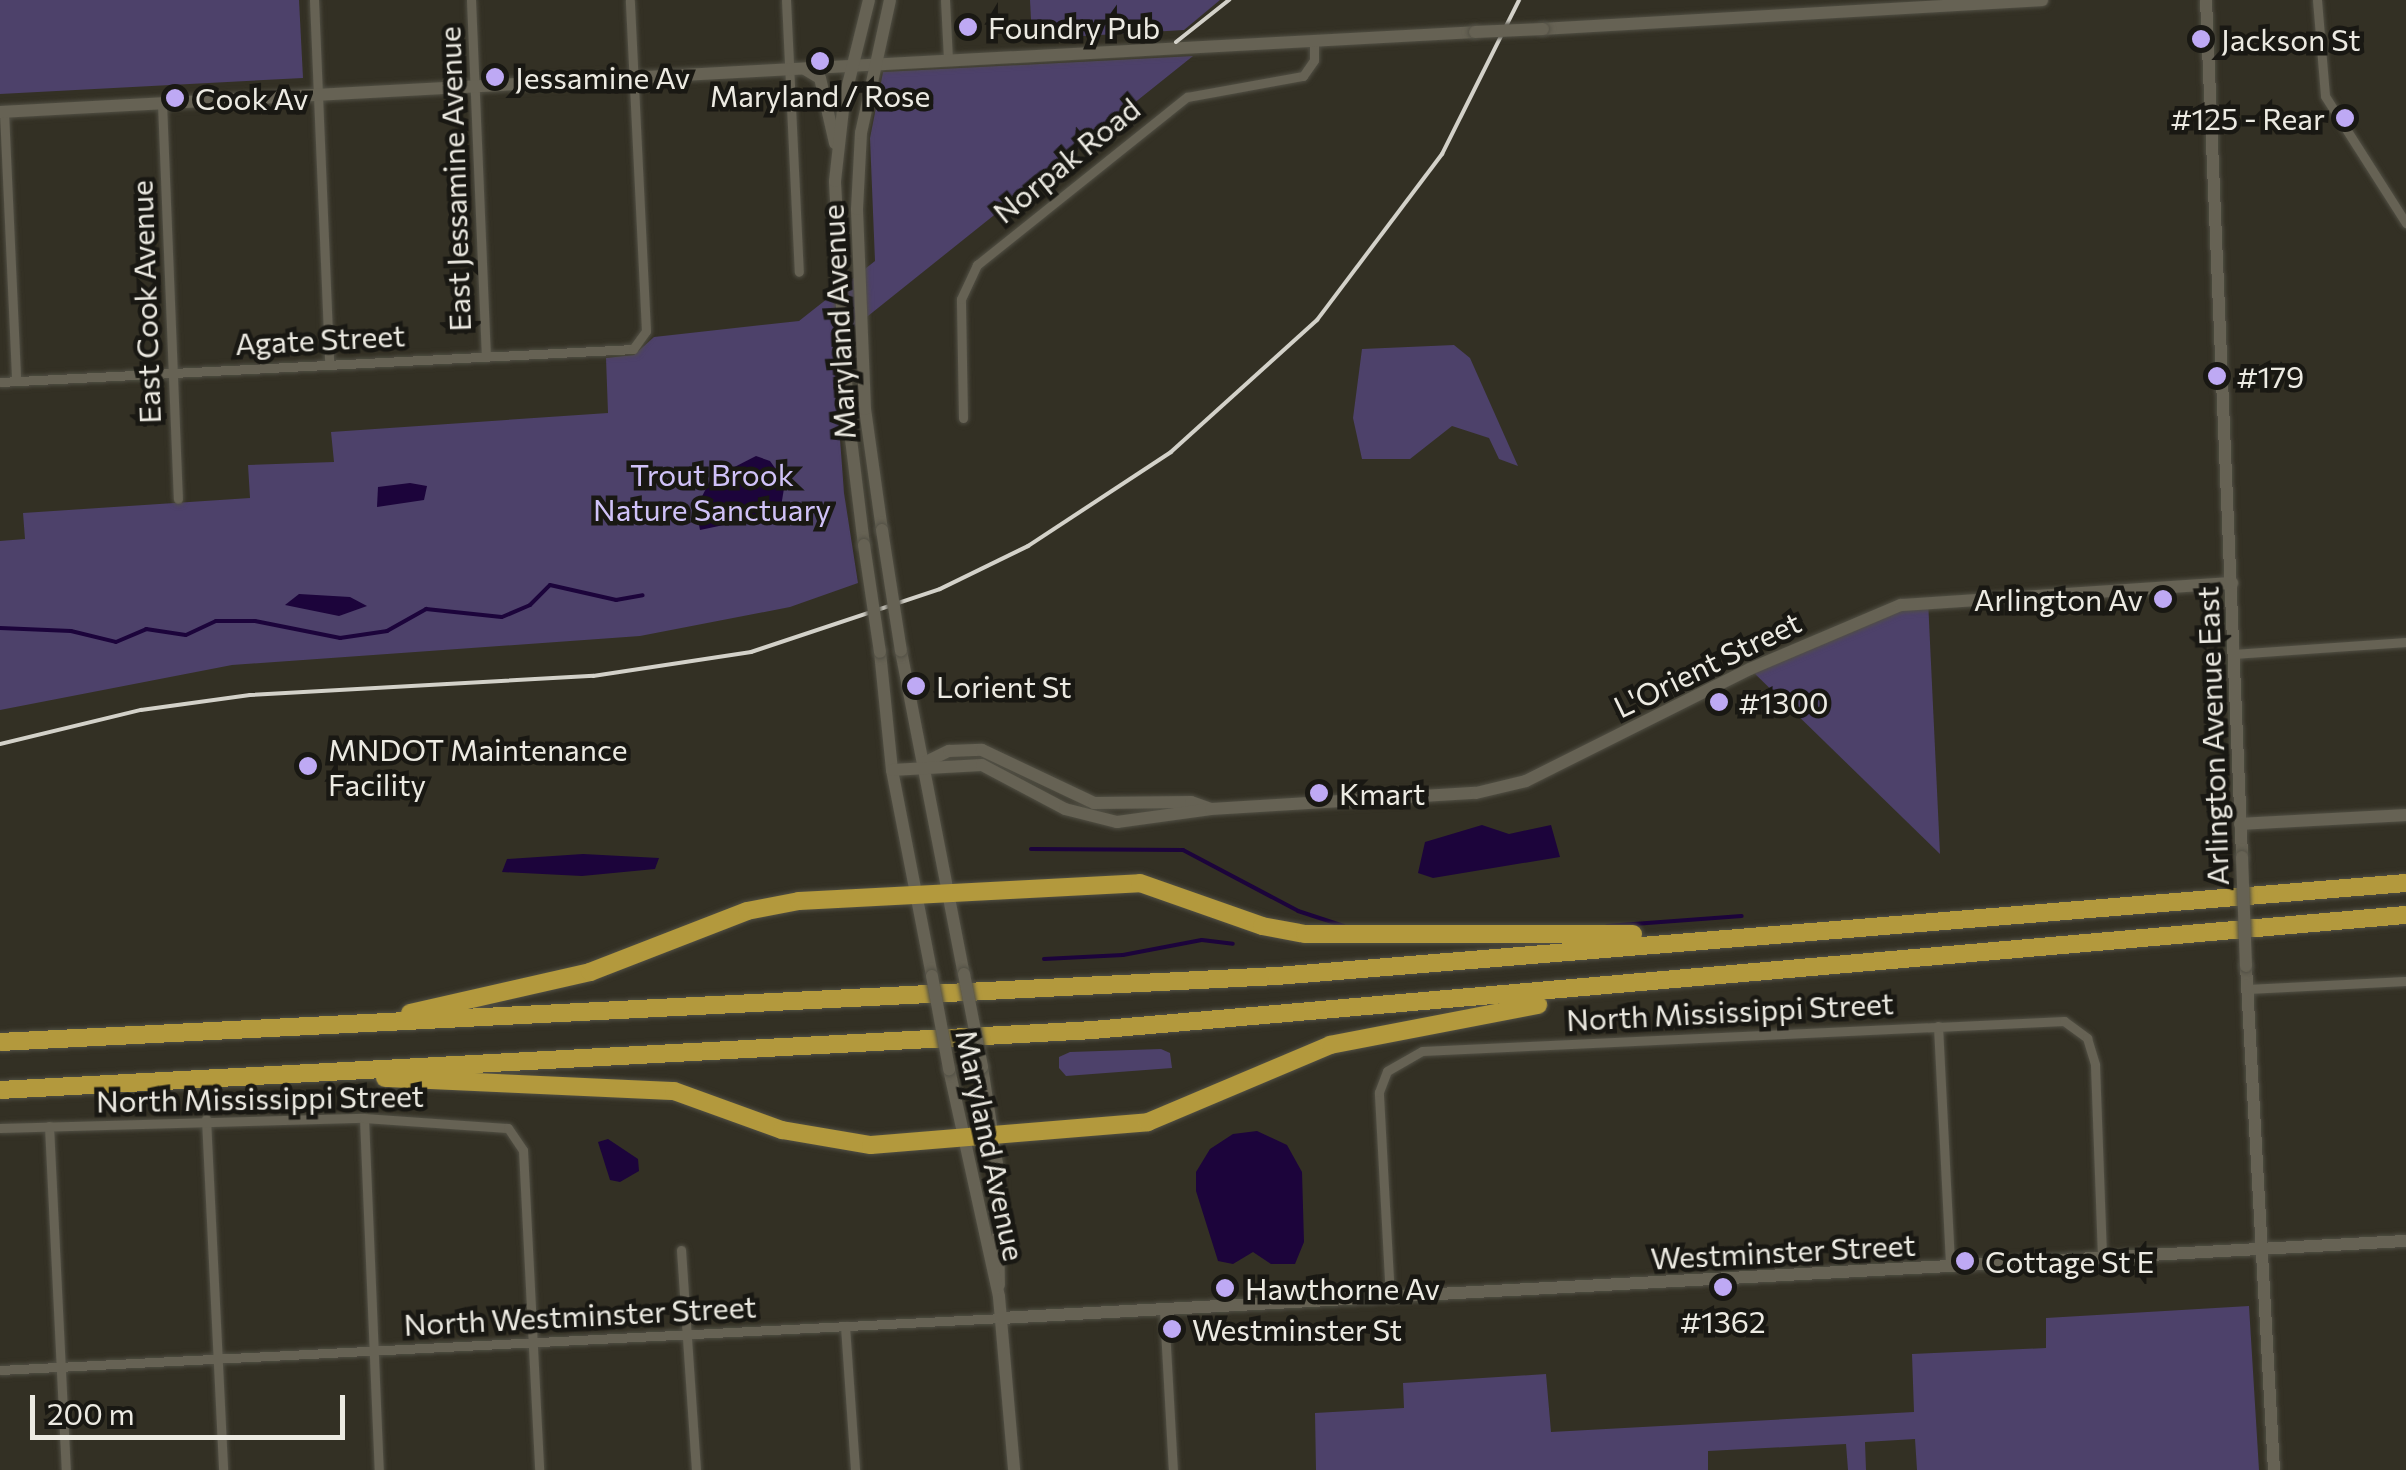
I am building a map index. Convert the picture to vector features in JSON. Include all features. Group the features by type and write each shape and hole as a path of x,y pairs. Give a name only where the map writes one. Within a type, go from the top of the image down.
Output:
{"highway":[{"path":"346,1026 590,972 772,904 916,894 1140,883 1262,926 1305,934 1638,934 1688,940"},
{"path":"0,1042 1204,981 2406,883"},
{"path":"0,1090 1092,1030 2406,915"},
{"path":"278,1074 674,1091 782,1130 843,1143 994,1133 1148,1122 1297,1057 1372,1034 1692,980"}],"street":[{"path":"314,0 330,364"},
{"name":"East Jessamine Avenue","path":"471,0 486,355"},
{"path":"630,0 634,77"},
{"path":"786,0 796,68 799,272"},
{"name":"Maryland Avenue","path":"869,0 852,64 837,150 844,341 864,544 892,770 962,1135 998,1298"},
{"name":"Maryland Avenue","path":"890,0 858,163 860,328 882,530 919,765 994,1133 1003,1243 998,1298"},
{"path":"946,0 948,59"},
{"path":"16,381 2,112 2042,0"},
{"name":"Arlington Avenue East","path":"2206,0 2247,989 2274,1470"},
{"path":"2318,0 2325,96 2406,223"},
{"name":"Norpak Road","path":"963,418 961,299 976,265 1177,104 1208,89 1303,76 1314,60 1314,40"},
{"path":"796,68 820,78 837,150"},
{"name":"Agate Street","path":"0,382 486,355 622,352 640,342 646,331 634,77"},
{"name":"East Cook Avenue","path":"162,103 178,499"},
{"name":"L'Orient Street","path":"919,765 982,765 1040,796 1117,822 1210,809 1511,787 1750,669 1901,606 2232,584"},
{"path":"2234,654 2406,642"},
{"name":"L'Orient Street","path":"892,770 967,750 1019,765 1050,784 1094,802 1191,802 1210,809"},
{"path":"2240,824 2406,816"},
{"path":"2247,989 2406,981"},
{"name":"North Mississippi Street","path":"1390,1298 1379,1092 1387,1071 1422,1051 2059,1020 2079,1030 2095,1064 2102,1258"},
{"path":"1938,1026 1950,1266"},
{"path":"364,1118 379,1470"},
{"name":"North Mississippi Street","path":"0,1128 206,1119 364,1118 495,1124 517,1137 530,1342"},
{"path":"206,1119 223,1470"},
{"path":"49,1126 66,1470"},
{"name":"Westminster Street","path":"1164,1311 2406,1241"},
{"path":"681,1250 696,1470"},
{"path":"998,1298 1014,1470"},
{"path":"1164,1311 1173,1470"},
{"name":"North Westminster Street","path":"0,1370 1164,1311"},
{"path":"845,1326 855,1470"},
{"path":"530,1342 539,1470"}],"green space":[{"path":"0,0 299,0 303,78 0,94"},
{"path":"1030,0 1220,0 1184,30 1032,39"},
{"name":"Trout Brook Nature Sanctuary","path":"1193,56 833,344 844,493 858,583 790,607 640,636 232,665 0,710 0,541 25,539 23,513 250,498 248,465 334,462 331,432 608,413 606,358 634,355 654,337 799,321 875,261 870,138 883,72"},
{"path":"1454,345 1470,358 1518,466 1499,459 1489,438 1452,426 1410,459 1362,459 1353,418 1362,349"},
{"path":"1928,600 1940,854 1750,669"},
{"path":"1161,1049 1170,1053 1172,1068 1066,1076 1059,1068 1059,1057 1070,1052"},
{"path":"2249,1306 2259,1470 1917,1470 1915,1439 1865,1442 1866,1470 1848,1470 1846,1444 1708,1451 1708,1470 1316,1470 1315,1413 1404,1408 1403,1383 1546,1374 1551,1432 1914,1412 1912,1354 2046,1348 2046,1318"}],"shaded area":[{"path":"756,456 770,461 785,482 780,513 700,530 696,508 711,479"},
{"path":"410,483 427,486 424,500 377,507 378,487"},
{"path":"299,594 350,597 367,606 339,616 285,605"},
{"path":"1482,825 1509,834 1551,825 1560,857 1433,878 1418,873 1425,842"},
{"path":"583,854 659,858 655,869 582,876 502,872 507,859"},
{"path":"1257,1131 1287,1145 1302,1172 1304,1242 1295,1264 1271,1264 1253,1252 1233,1264 1218,1261 1196,1191 1196,1172 1210,1149 1233,1134"},
{"path":"608,1139 638,1159 639,1171 620,1182 610,1180 598,1142"}],"waterway":[{"path":"0,628 71,631 116,642 146,629 186,635 216,621 255,621 340,638 387,631 426,609 502,617 530,605 550,585 616,600 643,595"},
{"path":"1031,849 1183,850 1298,911 1344,926"},
{"path":"1607,926 1742,916"},
{"path":"1044,959 1123,955 1202,940 1233,944"}],"railway":[{"path":"1176,42 1229,0"},
{"path":"0,744 141,710 250,695 593,676 751,652 940,589 1028,546 1171,452 1317,320 1442,154 1519,0"}],"place":[{"name":"Foundry Pub","path":"968,27"},
{"name":"Jackson St","path":"2201,39"},
{"name":"Maryland / Rose","path":"820,61"},
{"name":"Jessamine Av","path":"495,77"},
{"name":"Cook Av","path":"175,98"},
{"name":"#125 - Rear","path":"2345,118"},
{"name":"#179","path":"2217,376"},
{"name":"Arlington Av","path":"2163,599"},
{"name":"Lorient St","path":"916,686"},
{"name":"#1300","path":"1719,702"},
{"name":"MNDOT Maintenance Facility","path":"308,766"},
{"name":"Kmart","path":"1319,793"},
{"name":"Cottage St E","path":"1965,1261"},
{"name":"#1362","path":"1723,1287"},
{"name":"Hawthorne Av","path":"1225,1288"},
{"name":"Westminster St","path":"1172,1329"}]}
